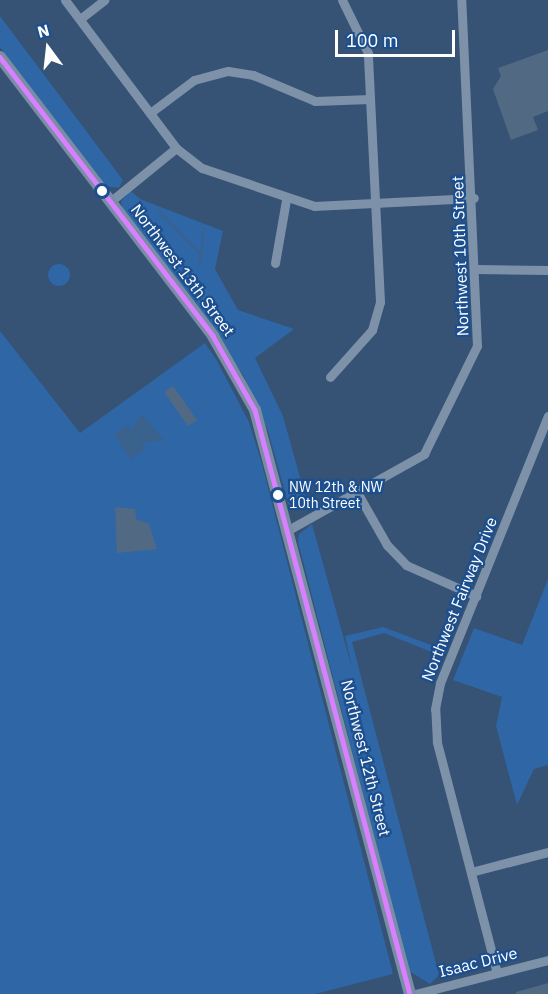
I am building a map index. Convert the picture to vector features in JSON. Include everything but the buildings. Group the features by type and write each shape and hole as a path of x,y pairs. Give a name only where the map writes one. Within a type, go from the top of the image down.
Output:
{"main road":[{"name":"Northwest 13th Street","path":"0,57 111,201 238,375 261,426 290,529"},
{"name":"Northwest 12th Street","path":"290,529 410,994"}],"street":[{"path":"65,0 176,148 202,168 286,200 314,206 474,198"},
{"path":"80,19 104,0"},
{"path":"330,377 372,330 379,311 366,43 342,0"},
{"name":"Northwest 10th Street","path":"290,529 419,459 434,441 479,338 474,198 461,0"},
{"path":"150,113 194,80 228,71 253,75 315,101 370,99"},
{"path":"111,201 176,148"},
{"path":"275,263 286,200"},
{"path":"477,269 548,270"},
{"name":"Northwest Fairway Drive","path":"497,972 434,723 440,683 548,416"},
{"path":"358,494 387,545 406,565 476,596"},
{"path":"471,872 548,852"},
{"name":"Isaac Drive","path":"415,994 548,960"}],"shaded area":[{"path":"0,16 123,180 119,188 104,186 0,47"},
{"path":"131,191 140,199 223,231 215,269 238,310 294,329 255,358 283,416 308,506 290,510 268,431 243,375 123,210 121,201"},
{"path":"55,264 63,264 70,271 70,279 63,286 55,286 48,279 48,271"},
{"path":"0,331 80,433 205,343 217,361 249,422 262,464 393,974 315,994 0,994"},
{"path":"141,414 164,440 141,443 145,449 131,459 114,435 127,425 132,430"},
{"path":"312,524 352,668 345,636 383,627 442,649 439,655 384,633 352,642 439,975 430,984 409,971 298,542 299,534"},
{"path":"548,579 548,765 534,769 517,805 496,726 502,697 453,680 474,628 522,645"}],"waterway":[{"path":"158,210 203,257"},
{"path":"200,265 204,227"}],"transit line":[{"path":"0,57 213,336 255,410 410,994"}],"place":[{"name":"NW 12th & NW 10th Street","path":"278,495"}]}
